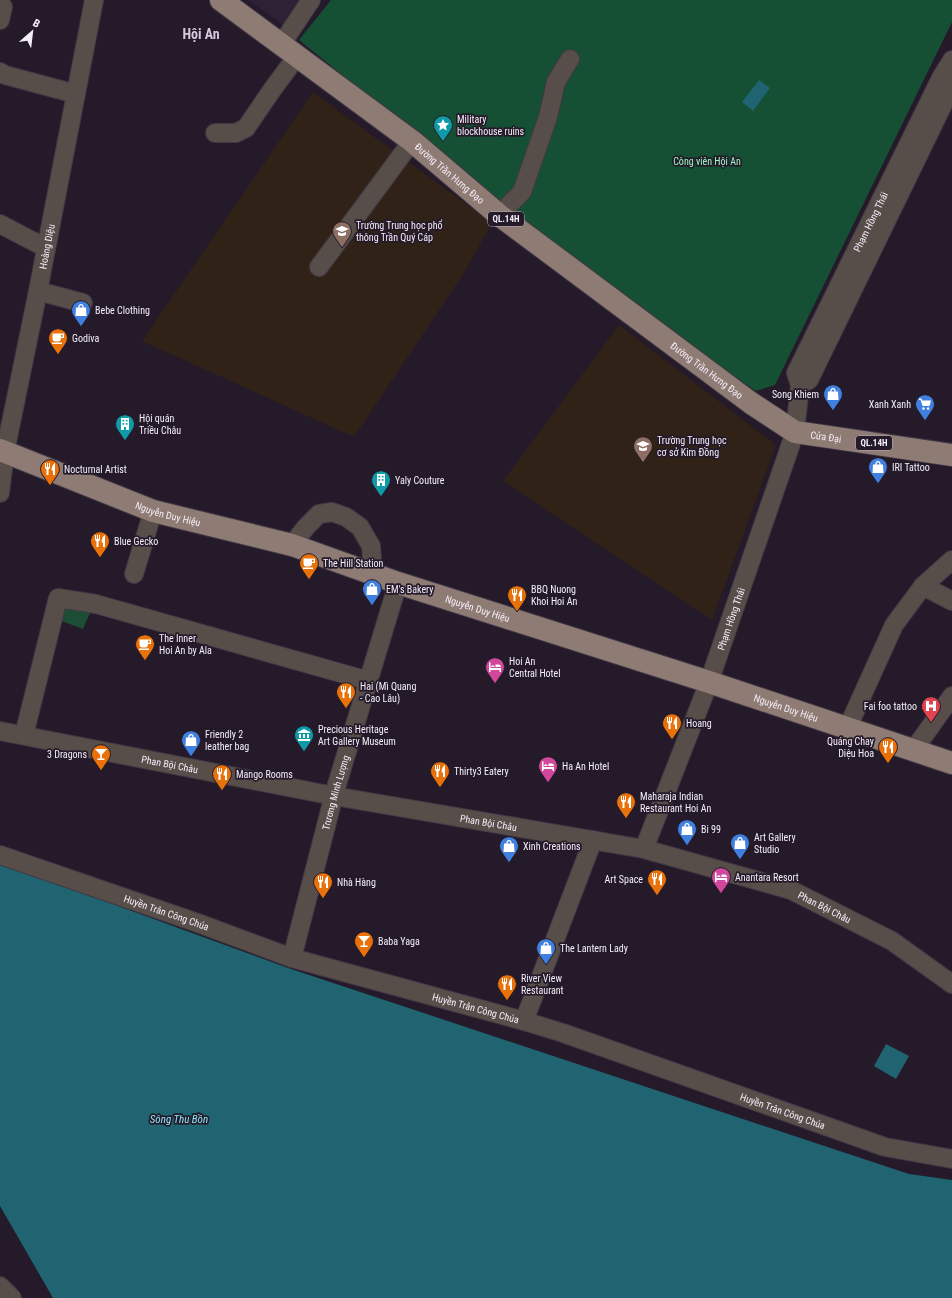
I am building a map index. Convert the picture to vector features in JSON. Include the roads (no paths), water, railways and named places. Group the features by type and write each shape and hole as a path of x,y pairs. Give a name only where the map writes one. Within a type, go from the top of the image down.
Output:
{"main road":[{"name":"Đường Trần Hưng Đạo","path":"221,0 412,141 499,215 751,403 796,432"},
{"name":"Cửa Đại","path":"796,432 952,455"},
{"name":"Nguyễn Duy Hiệu","path":"3,451 153,511 292,545 398,583 709,682 952,763"}],"street":[{"name":"Hoàng Diệu","path":"0,493 3,451 38,291 94,0"},
{"path":"215,133 236,133 246,128 272,90 311,0"},
{"path":"499,215 522,192 548,117 556,82 570,59"},
{"name":"Phạm Hồng Thái","path":"644,849 709,682 796,432 800,385 809,380 941,78 952,60"},
{"path":"0,72 5,75 76,94"},
{"name":"Phạm Hồng Thái","path":"886,204 952,86"},
{"path":"319,267 412,141"},
{"path":"0,224 46,248"},
{"path":"38,291 83,303"},
{"path":"134,574 153,511"},
{"path":"292,545 306,527 320,514 332,512 346,518 360,527 371,546 373,574"},
{"path":"847,729 894,625 923,586 952,560"},
{"name":"Trương Minh Lượng","path":"292,958 334,796 398,583"},
{"path":"923,586 952,601"},
{"path":"24,736 58,598 96,604 369,681"},
{"path":"913,751 952,696"},
{"name":"Phan Bội Châu","path":"0,730 24,736 334,796 644,849 791,890 892,941 952,984"},
{"path":"524,1021 593,840"},
{"name":"Huyền Trân Công Chúa","path":"0,855 195,922 292,958 563,1033 886,1147 952,1159"},
{"path":"0,1286 12,1298"}],"water":[{"path":"759,80 770,88 753,111 742,102"},
{"name":"Sông Thu Bồn","path":"0,863 288,968 909,1174 952,1180 952,1298 53,1298 0,1206"},
{"path":"886,1044 909,1056 896,1079 874,1066"}],"place":[{"name":"Military blockhouse ruins","path":"443,142"},
{"name":"Trường Trung học phổ thông Trần Quý Cáp","path":"342,248"},
{"name":"Bebe Clothing","path":"81,327"},
{"name":"Godiva","path":"58,355"},
{"name":"Song Khiem","path":"833,411"},
{"name":"Xanh Xanh","path":"925,421"},
{"name":"Hội quán Triều Châu","path":"125,441"},
{"name":"Trường Trung học cơ sở Kim Đồng","path":"643,463"},
{"name":"IRI Tattoo","path":"878,484"},
{"name":"Nocturnal Artist","path":"50,486"},
{"name":"Yaly Couture","path":"381,497"},
{"name":"Blue Gecko","path":"100,558"},
{"name":"The Hill Station","path":"309,580"},
{"name":"EM's Bakery","path":"372,606"},
{"name":"BBQ Nuong Khoi Hoi An","path":"517,612"},
{"name":"The Inner Hoi An by Ala","path":"145,661"},
{"name":"Hoi An Central Hotel","path":"495,684"},
{"name":"Hai (Mì Quang - Cao Lâu)","path":"346,709"},
{"name":"Fai foo tattoo","path":"931,723"},
{"name":"Hoang","path":"672,740"},
{"name":"Precious Heritage Art Gallery Museum","path":"304,752"},
{"name":"Friendly 2 leather bag","path":"191,757"},
{"name":"Quáng Chay Diệu Hoa","path":"888,764"},
{"name":"3 Dragons","path":"101,771"},
{"name":"Ha An Hotel","path":"548,783"},
{"name":"Thirty3 Eatery","path":"440,788"},
{"name":"Mango Rooms","path":"222,791"},
{"name":"Maharaja Indian Restaurant Hoi An","path":"626,819"},
{"name":"Bi 99","path":"687,846"},
{"name":"Art Gallery Studio","path":"740,860"},
{"name":"Xinh Creations","path":"509,863"},
{"name":"Anantara Resort","path":"721,894"},
{"name":"Art Space","path":"657,896"},
{"name":"Nhà Hàng","path":"323,899"},
{"name":"Baba Yaga","path":"364,958"},
{"name":"The Lantern Lady","path":"546,965"},
{"name":"River View Restaurant","path":"507,1001"}],"district":[{"name":"Hội An","path":"201,34"}],"park label":[{"name":"Công viên Hội An","path":"707,161"}]}
